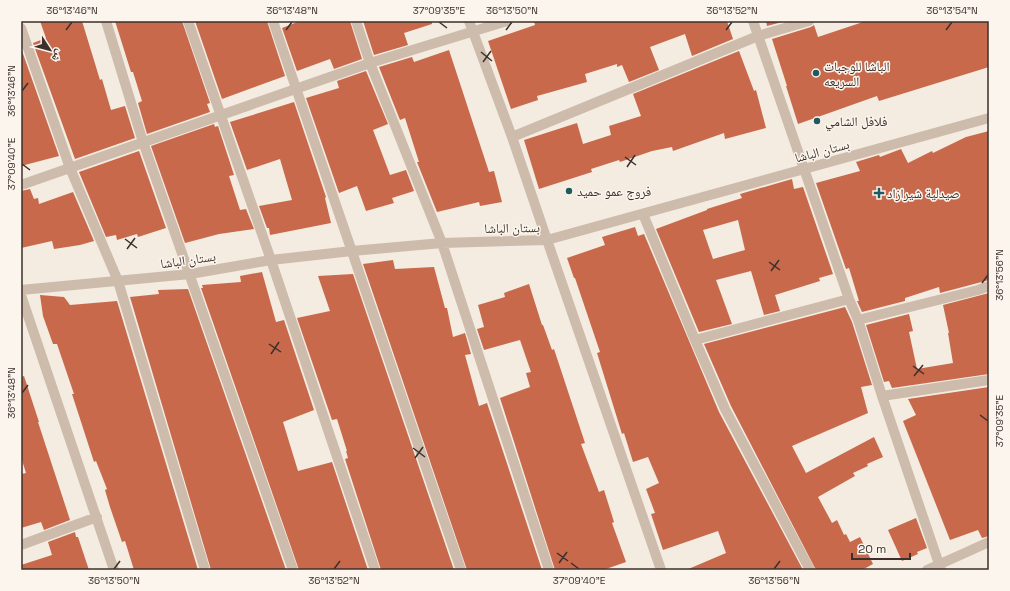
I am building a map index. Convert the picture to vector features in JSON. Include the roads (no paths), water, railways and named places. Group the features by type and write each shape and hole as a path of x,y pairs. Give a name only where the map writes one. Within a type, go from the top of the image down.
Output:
{"street":[{"path":"106,21 143,142 293,570"},
{"path":"188,21 271,260 375,570"},
{"path":"273,21 461,570"},
{"path":"356,21 370,63 442,243 549,570"},
{"path":"468,21 512,136 546,240 661,570"},
{"path":"21,185 370,63 506,21"},
{"path":"753,21 805,169 848,299 858,320 940,567"},
{"path":"512,136 758,36 809,21"},
{"path":"21,28 70,168 118,281 204,570"},
{"name":"بستان الباشا","path":"21,290 190,274 271,260 352,251 442,243 546,240 989,118"},
{"path":"643,214 725,409 810,570"},
{"path":"858,320 989,286"},
{"path":"21,294 114,570"},
{"path":"695,340 848,299"},
{"path":"882,396 989,380"},
{"path":"21,545 97,517"},
{"path":"927,570 940,567 989,542"}],"place":[{"name":"الباشا للوجبات السريعه","path":"816,73"},
{"name":"فلافل الشامي","path":"817,121"},
{"name":"فروج عمو حميد","path":"569,191"},
{"name":"صيدلية شيرازاد","path":"879,193"}]}
